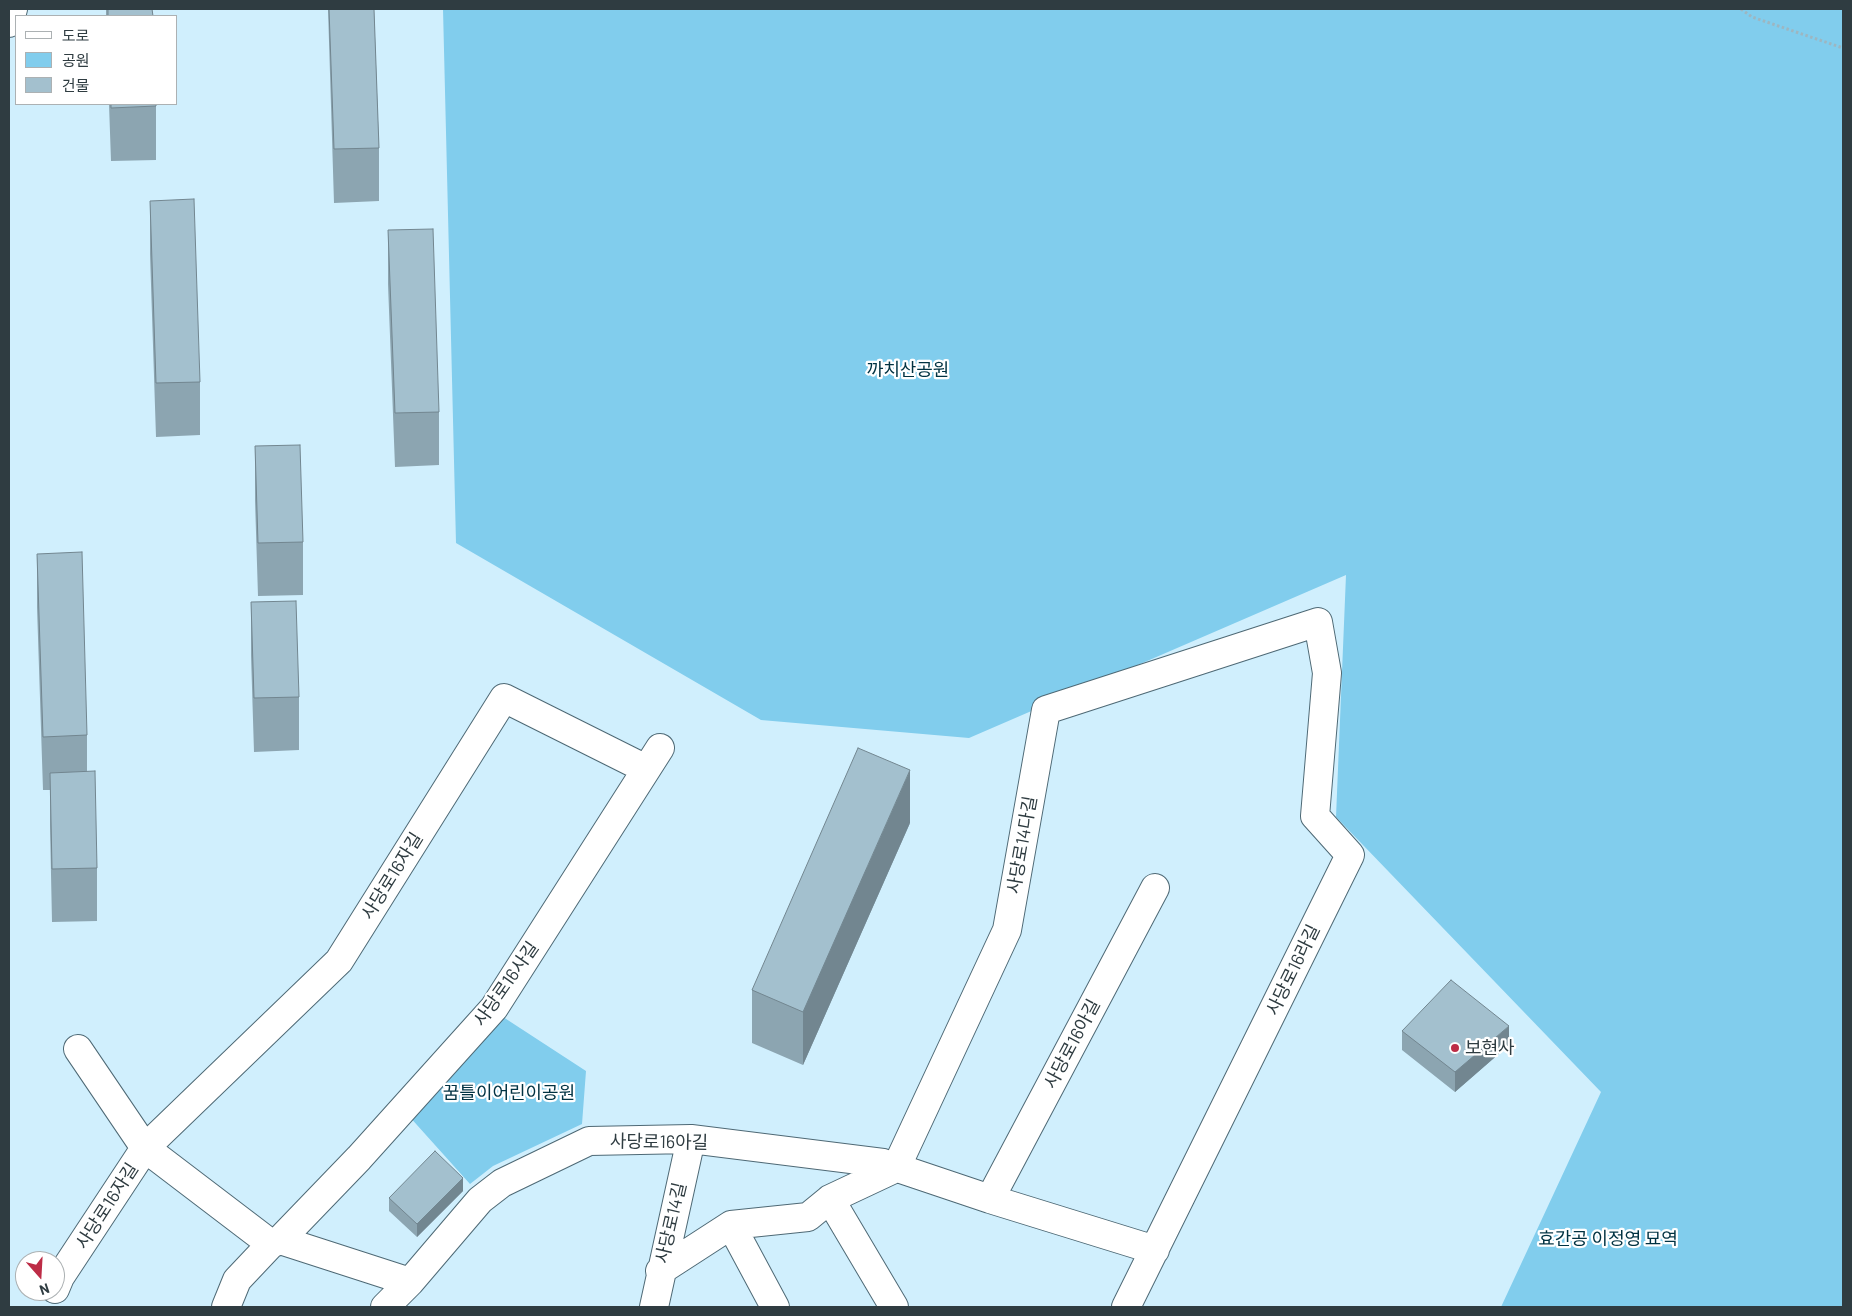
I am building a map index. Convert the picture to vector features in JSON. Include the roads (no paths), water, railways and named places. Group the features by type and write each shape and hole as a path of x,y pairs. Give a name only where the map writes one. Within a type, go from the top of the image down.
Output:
{"street":[{"path":"9,23 13,9"},
{"name":"사당로16라길","path":"1126,1307 1350,855 1315,816 1327,673 1318,622"},
{"name":"사당로14다길","path":"896,1168 1007,930 1046,710 1318,622"},
{"name":"사당로16자길","path":"65,1269 145,1148 339,961 504,698 653,758"},
{"name":"사당로16사길","path":"226,1307 237,1280 359,1158 494,1008 653,758"},
{"name":"사당로16아길","path":"990,1199 1155,888"},
{"name":"사당로16자길","path":"78,1050 145,1148"},
{"name":"사당로16아길","path":"385,1307 410,1282 480,1200 502,1183 590,1141 691,1140 883,1162 990,1199 1155,1250"},
{"name":"사당로14길","path":"654,1307 660,1271 691,1140"},
{"path":"145,1148 275,1242 410,1282"},
{"path":"660,1271 731,1225 808,1217 830,1199 896,1168"},
{"path":"830,1199 894,1307"},
{"path":"731,1225 775,1307"}],"place":[{"name":"보현사","path":"1455,1048"}],"park label":[{"name":"까치산공원","path":"908,370"},
{"name":"꿈틀이어린이공원","path":"509,1093"},
{"name":"효간공 이정영 묘역","path":"1608,1239"}]}
